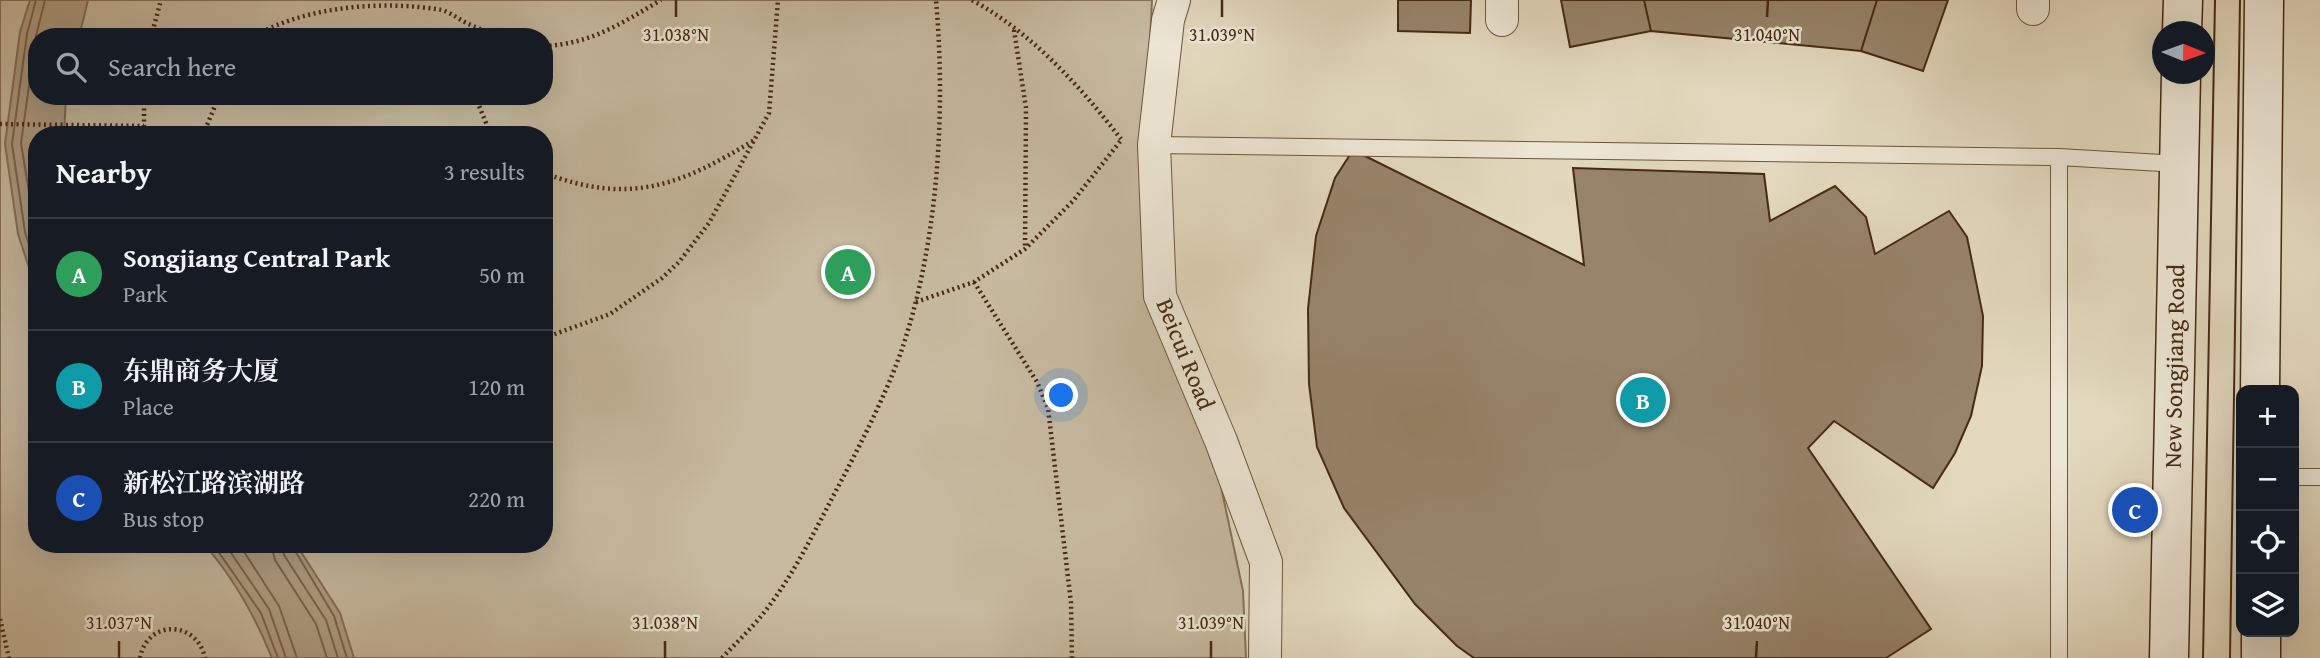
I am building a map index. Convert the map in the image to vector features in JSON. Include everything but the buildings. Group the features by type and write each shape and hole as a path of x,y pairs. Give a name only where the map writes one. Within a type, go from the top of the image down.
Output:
{"main road":[{"path":"2182,21 2183,0"},
{"path":"2260,385 2264,0"},
{"name":"New Songjiang Road","path":"2169,658 2181,84"},
{"path":"2261,637 2261,658"}],"street":[{"name":"Beicui Road","path":"1174,0 1168,20 1154,145 1160,296 1221,441 1266,562 1265,658"}],"lane":[{"path":"1154,145 2059,156 2179,164"},
{"path":"2059,156 2059,658"},
{"path":"2299,477 2320,477"}],"path":[{"path":"153,28 161,0"},
{"path":"419,0 427,7"},
{"path":"553,44 592,38 621,26 661,0"},
{"path":"553,335 610,314 662,278 679,262 709,223 769,113 778,0"},
{"path":"722,658 763,614 808,544 861,445 900,354 916,302 939,152 942,62 936,0"},
{"path":"972,0 1049,55 1089,98 1121,139 1154,145"},
{"path":"270,28 314,12 364,3 407,3 427,7 445,11 478,28"},
{"path":"1014,30 1026,108 1025,249"},
{"path":"144,105 144,126"},
{"path":"207,126 215,105"},
{"path":"479,105 487,126"},
{"path":"0,124 46,126"},
{"path":"553,176 580,186 642,188 676,182 710,167 757,138"},
{"path":"916,302 974,282 1025,249 1073,201 1121,139"},
{"path":"974,282 1037,382 1048,408 1069,590 1072,658"},
{"path":"0,619 9,658"},
{"path":"140,658 142,649 155,633 176,628 195,637 205,658"}],"shaded area":[{"path":"0,0 1152,0 1142,213 1216,463 1243,591 1246,658 0,658"}],"water":[{"path":"30,0 88,0 81,28 28,28 28,105 66,105 64,126 28,126 28,265 18,234 5,144 20,32"},
{"path":"211,553 302,553 340,613 354,658 272,658 243,598"}],"tram line":[{"path":"2203,658 2215,0"},
{"path":"2230,658 2240,0"}],"place":[{"name":"Songjiang Central Park","path":"848,272"},
{"name":"东鼎商务大厦","path":"1643,400"},
{"name":"新松江路滨湖路","path":"2135,510"}]}
